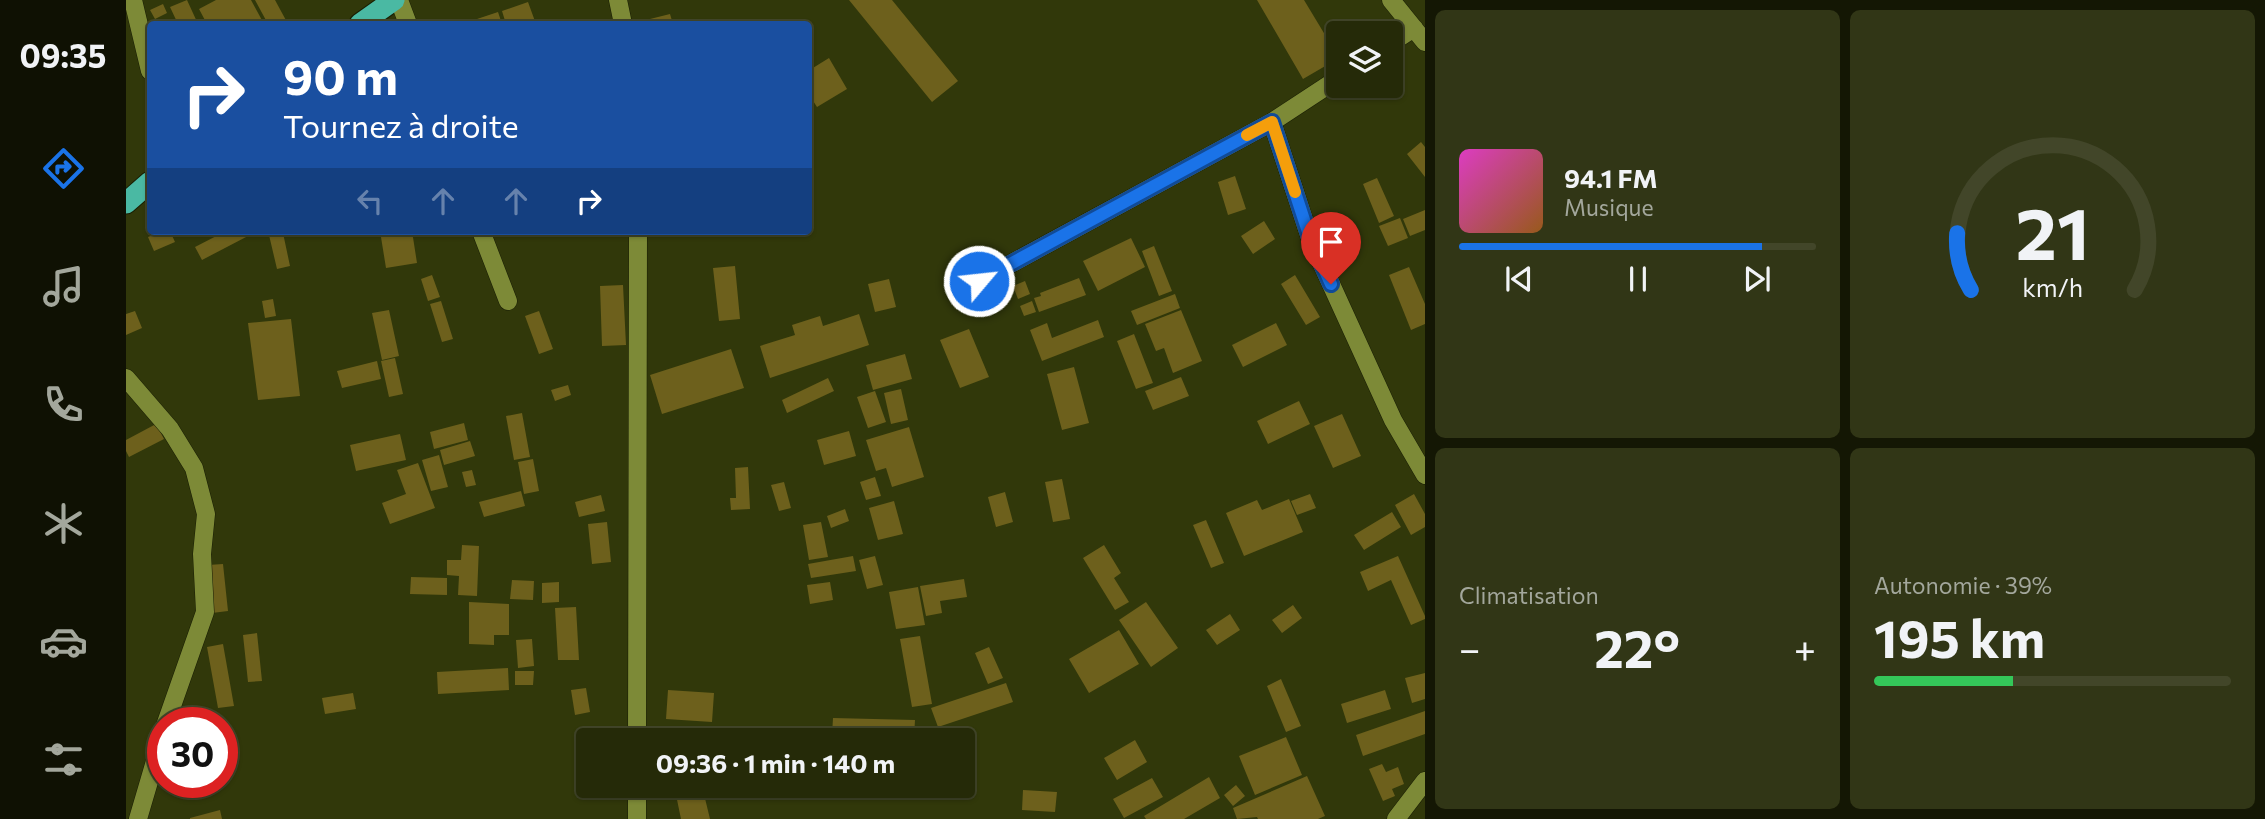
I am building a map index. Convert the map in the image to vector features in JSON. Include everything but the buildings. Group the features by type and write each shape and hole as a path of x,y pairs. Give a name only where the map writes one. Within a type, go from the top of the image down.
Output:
{"highway":[{"path":"364,21 391,1"},
{"path":"126,203 147,185"}],"street":[{"path":"133,0 147,58"},
{"path":"618,0 622,21"},
{"path":"1391,0 1419,35"},
{"path":"391,1 406,21"},
{"path":"979,281 1272,122 1326,87"},
{"path":"1272,122 1310,238 1393,420 1425,475"},
{"path":"483,235 509,301"},
{"path":"637,728 638,235"},
{"path":"126,378 170,429 194,468 206,514 202,554 205,612 172,707"},
{"path":"1396,819 1425,781"},
{"path":"138,819 147,788"},
{"path":"637,798 637,819"}],"slow traffic":[{"path":"1247,135 1272,122 1295,192"}],"route":[{"path":"979,281 1272,122 1310,238 1331,284"}]}
